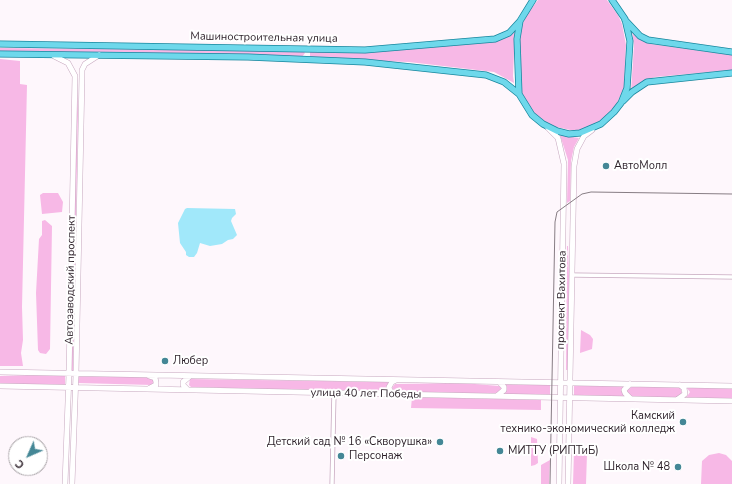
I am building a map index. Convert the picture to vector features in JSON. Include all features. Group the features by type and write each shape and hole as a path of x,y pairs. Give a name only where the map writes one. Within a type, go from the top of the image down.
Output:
{"main road":[{"path":"533,0 520,21 517,39 519,94 532,115 543,124 557,131 569,134 592,130 614,112 632,92 647,82 732,73"},
{"path":"612,0 624,19 640,36 648,40 732,52"},
{"path":"621,103 627,88 630,41 624,19"},
{"name":"Машиностроительная улица","path":"0,44 365,50 488,40 509,33 520,21"},
{"path":"301,60 308,54 302,49"},
{"name":"Машиностроительная улица","path":"0,54 248,57 387,64 486,76 504,82 519,94"}],"street":[{"name":"Автозаводский проспект","path":"52,55 68,63 75,76 69,374 65,484"},
{"name":"Автозаводский проспект","path":"72,484 76,387 79,164 82,70 85,64 99,55"},
{"path":"74,89 77,87 81,92"},
{"name":"проспект Вахитова","path":"543,124 558,138 564,157 559,484"},
{"name":"проспект Вахитова","path":"567,484 575,156 580,142 592,130"},
{"path":"73,164 76,161 79,164"},
{"path":"563,249 568,240 572,250"},
{"path":"572,275 732,277"},
{"name":"улица 40 лет Победы","path":"0,372 732,386"},
{"path":"147,375 155,378 156,385 147,388"},
{"path":"190,376 182,382 185,388 193,390"},
{"path":"397,380 392,382 389,387 390,391 398,395"},
{"path":"496,396 504,390 502,384 498,382"},
{"path":"630,384 624,390 625,393 631,398"},
{"path":"676,385 682,386 685,392 683,396 677,400"},
{"name":"улица 40 лет Победы","path":"0,386 732,401"},
{"path":"332,484 334,393"},
{"path":"559,484 563,478 567,484"}],"shaded area":[{"path":"538,0 607,0 618,15 622,24 626,45 624,88 616,105 607,116 592,127 575,131 547,125 535,115 521,92 519,49 520,30 527,14"},
{"path":"515,31 514,83 494,72 409,62 310,59 310,52 365,52 489,42 503,39"},
{"path":"632,31 641,39 651,44 732,55 732,70 655,77 641,82 631,91 634,45"},
{"path":"0,48 303,51 305,53 302,57 55,53 0,51"},
{"path":"0,59 20,61 20,84 27,85 22,307 23,340 21,353 23,366 0,366"},
{"path":"77,90 78,114 73,371 71,371"},
{"path":"560,135 579,138 574,147 571,161 570,201 567,203 568,160"},
{"path":"43,193 58,193 63,202 62,212 42,214 40,195"},
{"path":"45,220 52,226 50,349 46,354 40,353 38,350 36,293 39,239 42,235 42,221"},
{"path":"567,246 569,276 568,370 566,370"},
{"path":"581,330 590,335 593,339 592,349 580,353"},
{"path":"65,375 65,385 0,384 0,376"},
{"path":"79,375 149,377 154,380 152,385 78,383"},
{"path":"190,379 388,382 389,393 191,387 189,385"},
{"path":"463,383 499,386 502,389 499,393 429,393 396,392 392,388 395,384"},
{"path":"505,384 550,385 550,395 505,394 507,387"},
{"path":"574,385 624,386 622,392 624,397 574,396"},
{"path":"633,386 680,387 682,393 677,397 632,397 628,394 627,390"},
{"path":"686,387 732,388 732,399 686,398 690,392"},
{"path":"412,397 541,400 541,410 411,408"},
{"path":"531,437 537,439 538,463 531,466"},
{"path":"574,451 585,451 587,454 586,484 573,484"},
{"path":"719,453 726,455 732,461 732,484 701,484 702,461 709,455"},
{"path":"550,460 549,484 541,484 541,465"}],"water":[{"path":"185,209 235,209 236,214 231,221 237,235 233,239 222,244 210,246 200,243 194,257 189,257 186,255 186,252 180,243 178,223"}],"tram line":[{"path":"550,484 555,222 557,212 582,194 591,192 732,194"}],"place":[{"name":"АвтоМолл","path":"606,166"},
{"name":"Любер","path":"165,361"},
{"name":"Камский технико-экономический колледж","path":"683,422"},
{"name":"Детский сад № 16 «Скворушка»","path":"440,442"},
{"name":"МИТТУ (РИПТиБ)","path":"500,451"},
{"name":"Персонаж","path":"341,456"},
{"name":"Школа № 48","path":"678,467"}]}
